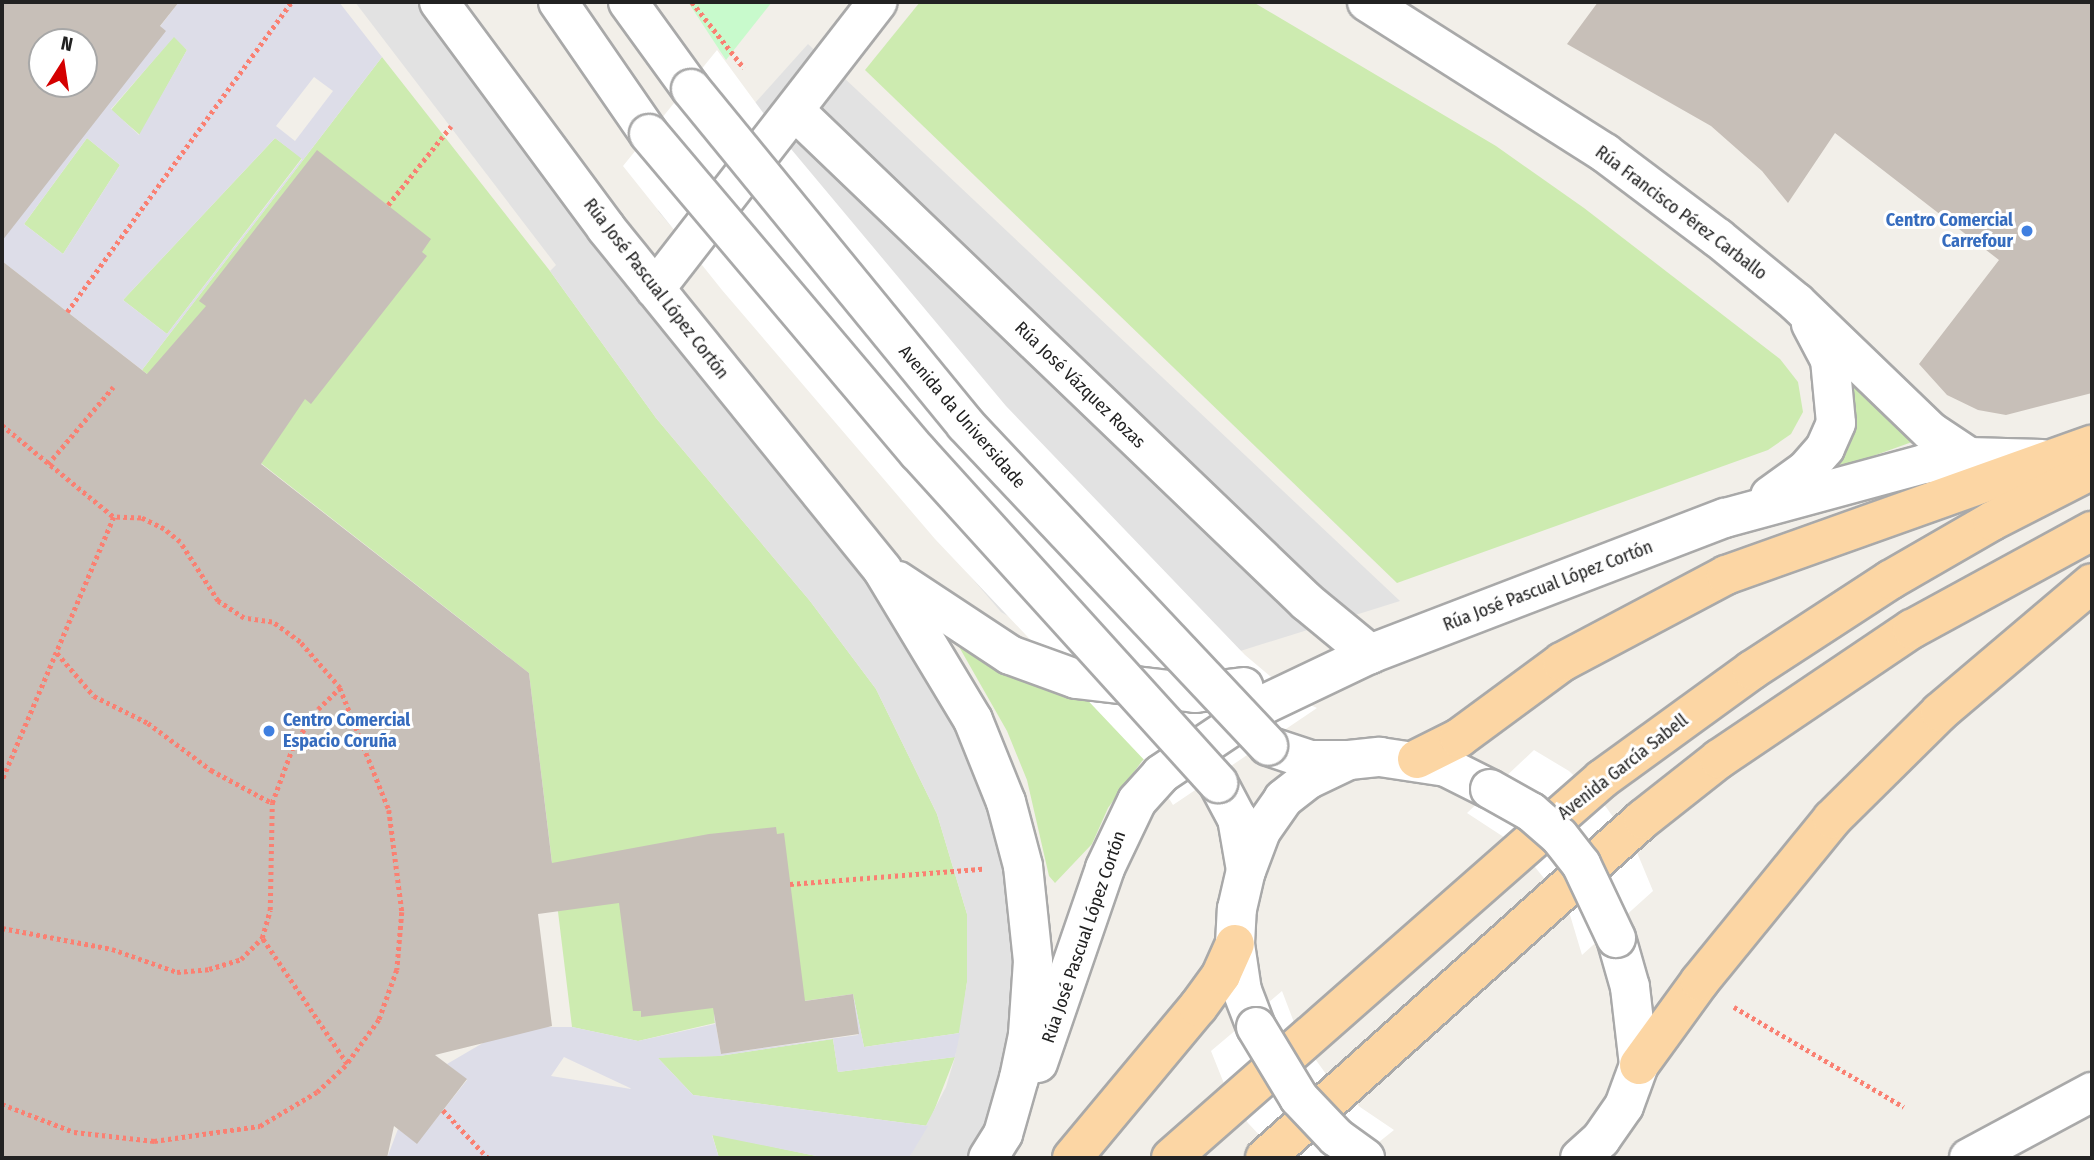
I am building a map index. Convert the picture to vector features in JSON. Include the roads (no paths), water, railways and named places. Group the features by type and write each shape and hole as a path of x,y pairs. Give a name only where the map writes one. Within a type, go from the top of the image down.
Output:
{"main road":[{"path":"1417,759 1459,738 1563,662 1726,575 2042,459 2092,445"},
{"name":"Avenida García Sabell","path":"1171,1158 1602,779 1752,670 1890,580 1992,520 2092,471"},
{"path":"1265,1158 1643,819 1719,759 1912,629 2092,531"},
{"path":"1639,1065 1700,981 1832,818 1940,712 2092,583"},
{"path":"1072,1158 1198,1007 1221,975 1234,944"}],"street":[{"name":"Rúa José Pascual López Cortón","path":"439,2 655,289 883,569 973,720 1006,802 1023,866 1033,961 1028,1035 995,1146"},
{"path":"541,2 593,53"},
{"path":"558,2 649,134 909,442 1218,783 1237,818 1246,871"},
{"name":"Avenida da Universidade","path":"628,2 691,89 965,424 1268,746 1310,760 1417,759 1446,767 1531,812 1559,836 1581,864 1616,937 1630,987 1639,1065"},
{"path":"655,289 878,2"},
{"name":"Rúa Francisco Pérez Carballo","path":"1367,2 1605,153 1796,302 1930,431 1969,457"},
{"name":"Rúa José Vázquez Rozas","path":"795,111 1307,601 1370,654"},
{"name":"Rúa José Pascual López Cortón","path":"1726,518 1775,493 1806,470 1825,448 1836,423 1830,360 1796,302"},
{"name":"Rúa José Pascual López Cortón","path":"995,1146 1046,1048 1105,868 1137,801 1161,774 1215,734 1265,704 1370,654 1726,518 1871,476 1969,457 2042,459"},
{"name":"Rúa José Pascual López Cortón","path":"883,569 1010,655 1076,679 1114,686 1195,694 1267,684 1370,654"},
{"path":"1349,760 1309,779 1283,799 1261,831 1246,871 1234,944 1242,991 1256,1027 1299,1098 1336,1137 1365,1158"},
{"path":"1580,1158 1601,1139 1624,1106 1639,1065"},
{"path":"1969,1158 2092,1092"},
{"path":"1624,1106 1624,1158"}],"place":[{"name":"Centro Comercial Carrefour","path":"2027,231"},
{"name":"Centro Comercial Espacio Coruña","path":"269,731"}]}
